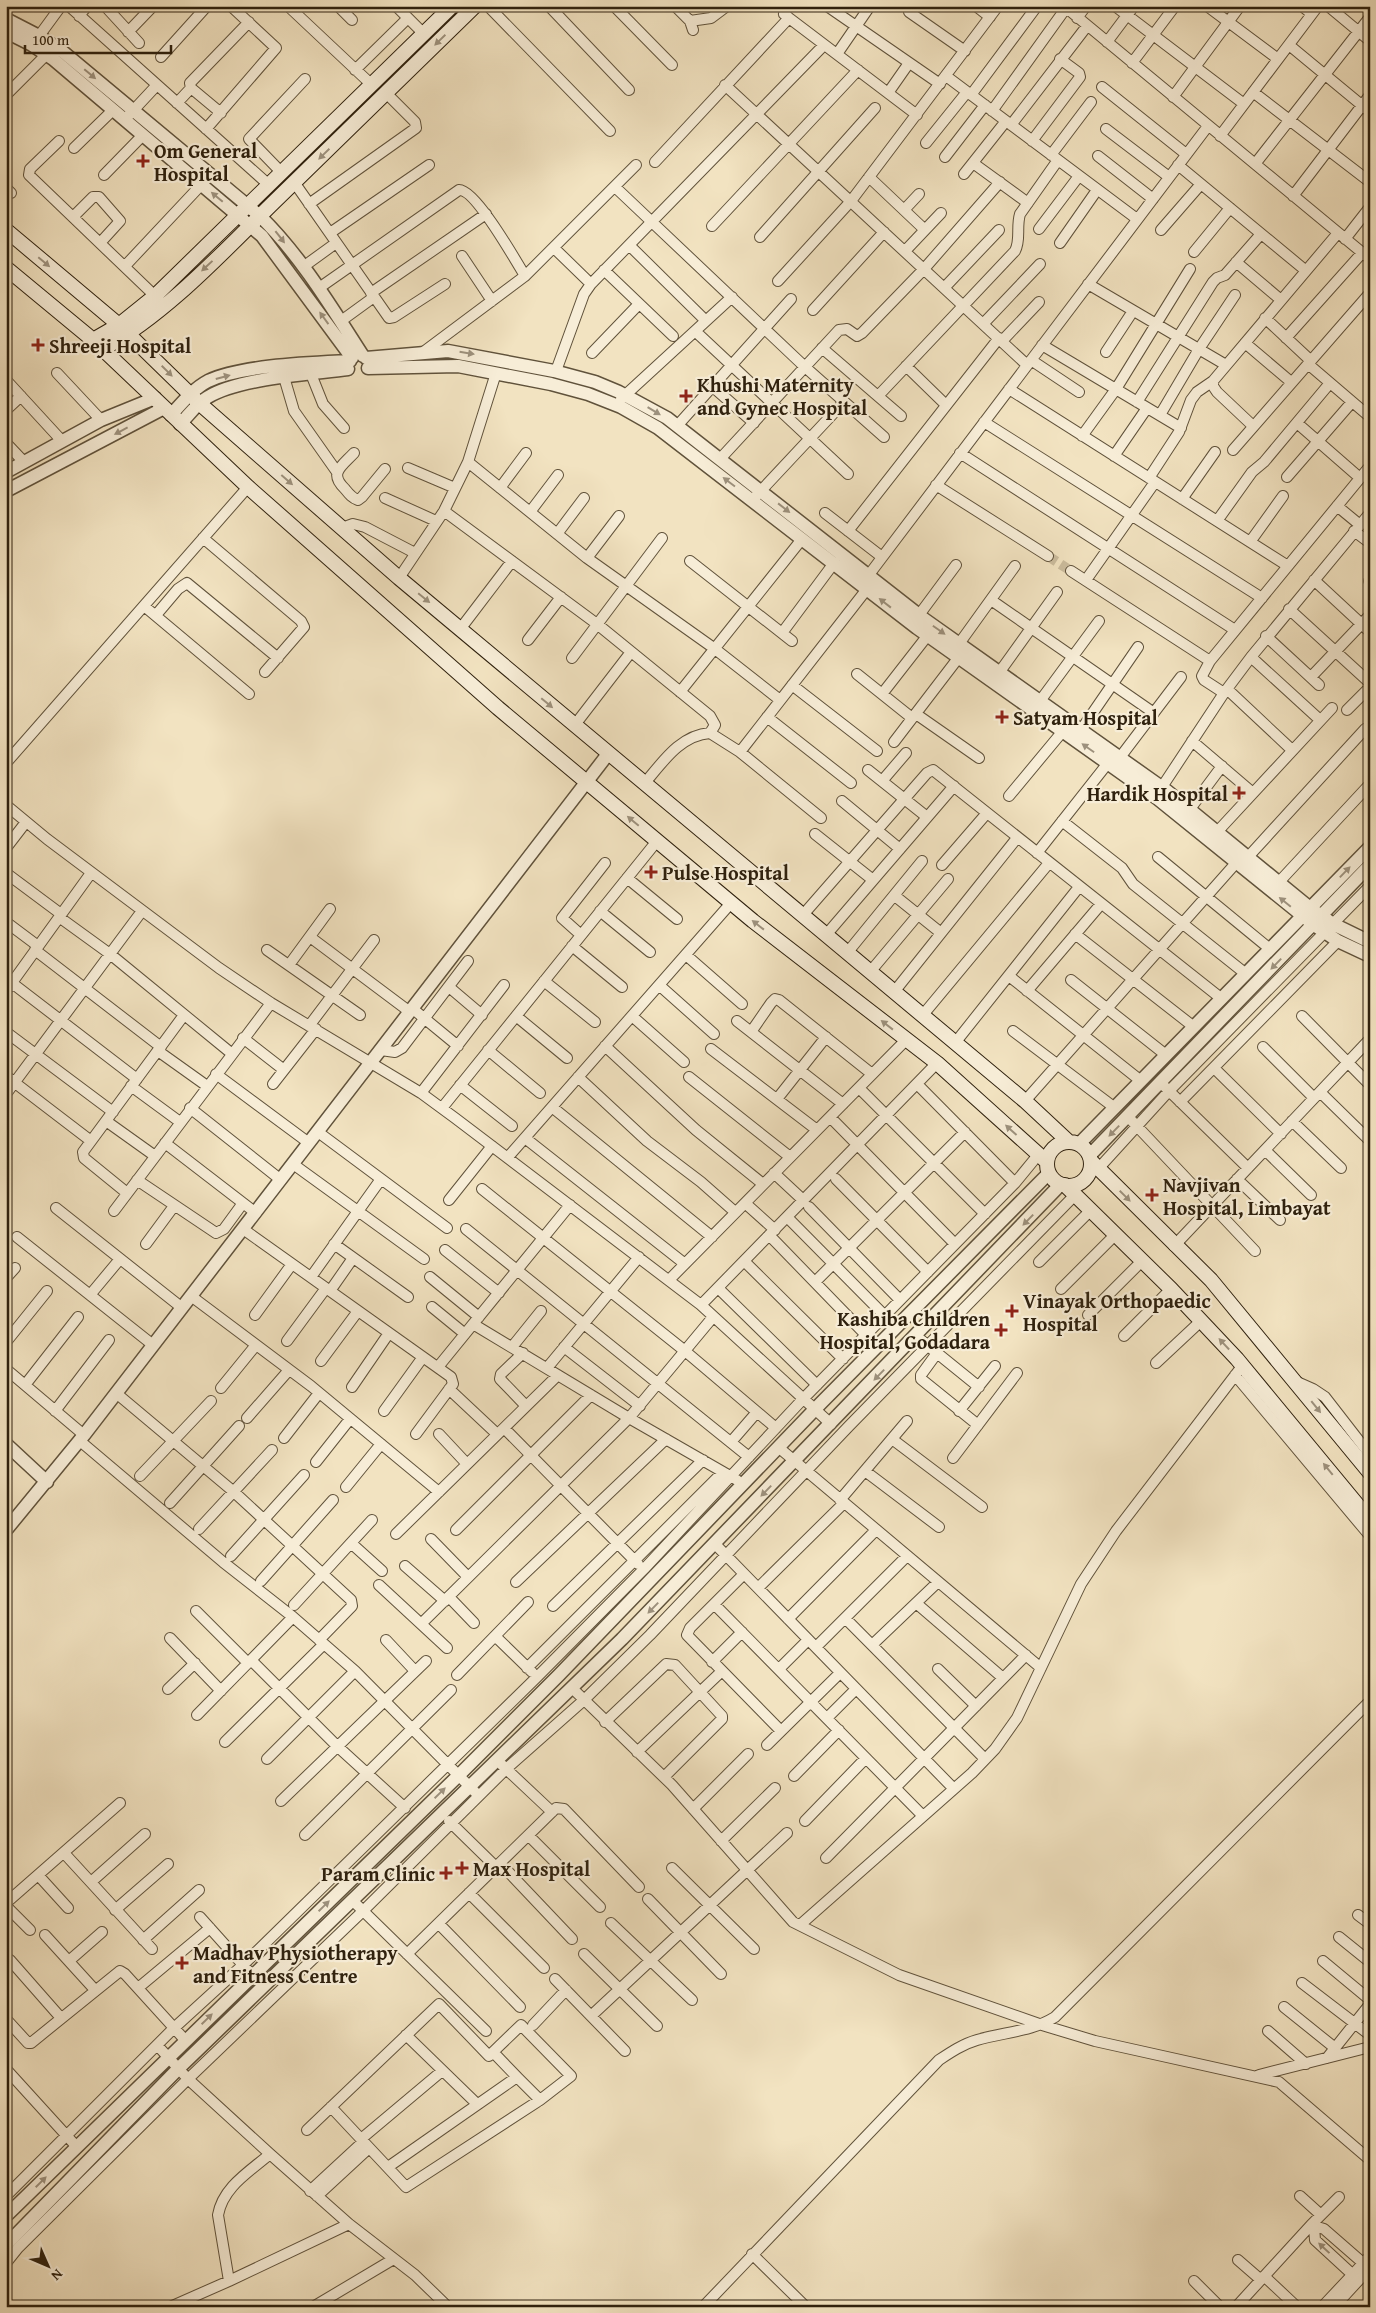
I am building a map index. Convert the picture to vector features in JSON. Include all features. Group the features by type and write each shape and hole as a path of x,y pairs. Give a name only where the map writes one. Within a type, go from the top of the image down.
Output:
{"main road":[{"path":"124,330 155,296 242,209 282,173 452,6"},
{"path":"98,345 159,311 250,226 475,6"},
{"path":"6,230 124,330 153,356 195,399 399,578 1074,1143 1085,1149 1093,1162 1174,1246 1211,1280 1370,1473"},
{"path":"6,268 98,345 248,487 498,708 731,903 937,1063 1045,1164 1053,1180 1067,1188 1202,1320 1239,1370 1370,1520"},
{"path":"153,356 148,348 147,338 149,328 159,311"},
{"path":"1045,1164 1054,1148 1074,1143"},
{"path":"1067,1188 1084,1179 1093,1162"}],"street":[{"path":"39,36 61,6"},
{"path":"69,6 269,185"},
{"path":"79,16 87,6"},
{"path":"106,6 139,43"},
{"path":"128,32 153,6"},
{"path":"161,57 207,6"},
{"path":"206,129 276,48 231,6"},
{"path":"288,6 372,85"},
{"path":"338,6 352,20"},
{"path":"396,6 424,34"},
{"path":"488,6 610,131"},
{"path":"549,6 629,90"},
{"path":"614,6 672,66"},
{"path":"675,6 691,26 711,18 727,6"},
{"path":"788,6 784,14 917,115"},
{"path":"827,6 909,63 968,93 1137,219"},
{"path":"837,54 870,6"},
{"path":"908,6 909,12 965,51"},
{"path":"976,6 990,17"},
{"path":"778,281 851,201 998,6"},
{"path":"926,143 1037,6"},
{"path":"1078,18 1086,6"},
{"path":"1115,6 1244,104"},
{"path":"1107,42 1134,6"},
{"path":"1132,63 1174,6"},
{"path":"1206,6 1278,59"},
{"path":"1173,97 1240,6"},
{"path":"1220,136 1315,10 1302,6"},
{"path":"1328,6 1370,40"},
{"path":"945,157 988,108 1065,7 1367,256 1286,338"},
{"path":"1255,164 1370,17"},
{"path":"355,70 408,18"},
{"path":"655,162 789,18"},
{"path":"6,19 39,36 62,51 133,110 242,209 250,226 262,236 358,362"},
{"path":"177,103 191,88 190,83 249,22"},
{"path":"964,174 1009,123 1087,26"},
{"path":"6,32 32,45 46,55 201,185 242,209 260,216 303,267 341,321 358,362"},
{"path":"556,371 584,294 591,284 758,115 824,45"},
{"path":"1289,45 1366,109"},
{"path":"6,95 46,55"},
{"path":"1032,141 1080,77 1080,73 1060,59"},
{"path":"888,93 909,63"},
{"path":"712,226 858,70"},
{"path":"282,173 252,144 249,138 305,79"},
{"path":"125,120 157,85"},
{"path":"725,86 1001,340 1029,362 1079,392"},
{"path":"1102,87 1186,154"},
{"path":"191,88 221,112"},
{"path":"1253,92 1370,182"},
{"path":"309,204 416,128 415,122 386,93"},
{"path":"1293,196 1328,150 1366,109 1370,95"},
{"path":"878,396 1015,251 1018,243 1018,222 1054,157 1091,102"},
{"path":"760,237 875,108"},
{"path":"74,148 113,110"},
{"path":"740,752 792,685 936,485 1208,126"},
{"path":"1106,129 1169,177"},
{"path":"104,175 142,135"},
{"path":"59,141 30,168 29,175 155,296"},
{"path":"1098,156 1153,199"},
{"path":"973,163 1028,203"},
{"path":"330,233 429,165"},
{"path":"422,353 525,276 636,165"},
{"path":"1178,165 1305,270"},
{"path":"1039,229 1079,176"},
{"path":"870,177 925,230"},
{"path":"294,182 372,295 391,318 445,284"},
{"path":"720,459 822,348 843,328 857,336 862,333 924,269 1000,182"},
{"path":"1161,230 1202,184"},
{"path":"125,266 201,185"},
{"path":"615,187 805,367 884,437"},
{"path":"305,293 318,287 351,265 459,190 467,192 486,214 525,276"},
{"path":"1060,243 1097,190"},
{"path":"904,210 919,194"},
{"path":"74,217 93,197 99,197 120,221 100,243"},
{"path":"1086,580 1131,516 1181,428 1191,400 1197,392 1214,381 1305,270 1370,207"},
{"path":"1194,252 1230,208"},
{"path":"905,251 941,213"},
{"path":"341,321 372,295 486,214"},
{"path":"944,288 999,230"},
{"path":"813,310 884,232"},
{"path":"1137,402 1177,337 1217,278 1225,275 1261,234"},
{"path":"303,267 336,243"},
{"path":"629,246 706,321"},
{"path":"554,248 591,284"},
{"path":"462,256 492,302"},
{"path":"1236,262 1281,300"},
{"path":"983,324 1040,264"},
{"path":"604,270 673,336"},
{"path":"1082,436 1116,389 1190,270"},
{"path":"1088,284 1226,365"},
{"path":"1233,450 1370,292"},
{"path":"1160,415 1198,349 1235,295"},
{"path":"615,405 732,297"},
{"path":"678,426 791,299"},
{"path":"848,530 946,405 1001,340 1039,302"},
{"path":"592,353 639,304"},
{"path":"1106,352 1133,311"},
{"path":"1265,318 1330,383 1370,417"},
{"path":"695,331 848,474"},
{"path":"1245,342 1291,382"},
{"path":"1042,345 1181,428"},
{"path":"822,348 901,416"},
{"path":"195,399 207,382 223,376 267,368 358,362 448,351 556,371 595,382 626,395 678,426 720,459 802,539 834,563 919,615 957,651"},
{"path":"6,491 195,399 221,391 284,377 311,374 358,362 444,365 551,384 588,394 615,405 658,428 757,495 928,635 957,651 996,677 1040,701 1081,730 1114,762"},
{"path":"906,366 946,405"},
{"path":"57,373 101,420"},
{"path":"399,578 444,511 468,462 496,373"},
{"path":"311,374 324,404 344,428"},
{"path":"284,377 294,412 337,472 338,483 353,498 358,500 385,469"},
{"path":"6,380 62,442"},
{"path":"1214,381 1213,386 1217,392 1253,426"},
{"path":"1217,521 1252,472 1264,462 1330,383"},
{"path":"713,386 754,423"},
{"path":"1009,389 1288,566"},
{"path":"6,410 21,396"},
{"path":"757,495 844,402"},
{"path":"1287,477 1352,402"},
{"path":"1114,456 1147,408"},
{"path":"6,472 101,420 168,411"},
{"path":"984,422 1262,598"},
{"path":"1297,423 1360,478"},
{"path":"6,443 24,462"},
{"path":"1182,500 1215,452"},
{"path":"337,472 354,453"},
{"path":"500,488 526,453"},
{"path":"960,454 1236,630"},
{"path":"468,462 587,558 715,649 780,700"},
{"path":"1292,750 1225,691 1204,680 1202,676 1210,661 1370,466"},
{"path":"408,468 455,488"},
{"path":"530,512 558,475"},
{"path":"936,485 1048,556"},
{"path":"6,763 248,487"},
{"path":"1250,542 1284,496"},
{"path":"384,498 436,521"},
{"path":"557,534 584,498"},
{"path":"1337,506 1370,543"},
{"path":"444,511 597,624 713,719 715,725 710,733 688,739 675,749 644,784"},
{"path":"825,513 882,558"},
{"path":"1158,792 1225,691 1250,657 1370,513"},
{"path":"587,558 619,516"},
{"path":"342,528 353,524 365,527 415,553"},
{"path":"203,538 302,622 304,627 302,632 265,672"},
{"path":"572,658 662,538"},
{"path":"680,692 802,539"},
{"path":"461,628 512,561"},
{"path":"690,561 747,608 792,641"},
{"path":"782,633 834,563"},
{"path":"919,615 956,564"},
{"path":"894,742 914,716 1015,566"},
{"path":"1071,571 1210,661"},
{"path":"1314,580 1370,632"},
{"path":"156,615 178,588 187,583 278,658"},
{"path":"996,677 1057,592"},
{"path":"528,640 561,597"},
{"path":"991,600 1154,712"},
{"path":"144,606 249,694"},
{"path":"1289,609 1370,685 1346,710"},
{"path":"1311,677 1370,615"},
{"path":"1040,701 1099,621"},
{"path":"882,694 928,635"},
{"path":"1266,636 1319,685"},
{"path":"1081,730 1138,647"},
{"path":"574,726 631,652"},
{"path":"1250,657 1320,720"},
{"path":"857,674 882,694 979,758"},
{"path":"1037,853 1062,821 1114,762 1181,676"},
{"path":"996,677 1063,731 1158,792 1190,810 1279,882 1306,912"},
{"path":"792,685 877,751"},
{"path":"1217,832 1332,708"},
{"path":"767,717 851,783"},
{"path":"1248,857 1365,729 1370,727"},
{"path":"1009,796 1063,731"},
{"path":"710,733 740,752 821,818"},
{"path":"1192,741 1253,793"},
{"path":"882,781 906,753"},
{"path":"6,1530 82,1438 608,754"},
{"path":"1190,810 1222,766"},
{"path":"868,770 927,817"},
{"path":"802,916 930,771 936,772 1222,999"},
{"path":"1279,882 1370,784"},
{"path":"826,935 954,786"},
{"path":"1158,792 1236,863 1329,928 1370,942"},
{"path":"842,801 900,849"},
{"path":"6,805 91,872 219,968 271,1003 421,1093 508,1157 701,1305 831,1424"},
{"path":"942,865 987,813"},
{"path":"1062,821 1122,868 1133,884 1246,974"},
{"path":"6,848 26,822"},
{"path":"815,834 873,880"},
{"path":"894,992 1017,838"},
{"path":"442,1108 657,841"},
{"path":"1074,1143 1141,1081 1370,846"},
{"path":"1158,857 1270,949"},
{"path":"847,953 922,861"},
{"path":"581,935 562,918 604,862"},
{"path":"922,1016 1049,863"},
{"path":"1025,1101 1236,863"},
{"path":"1093,1162 1370,865"},
{"path":"91,872 9,987 61,1021 180,1122"},
{"path":"6,873 232,1053"},
{"path":"628,878 677,919"},
{"path":"870,972 948,879"},
{"path":"1165,1087 1370,886"},
{"path":"955,1043 1079,887"},
{"path":"895,896 941,933"},
{"path":"508,1157 731,903"},
{"path":"1027,990 1101,904"},
{"path":"290,965 330,909"},
{"path":"6,1094 142,911"},
{"path":"600,912 650,952"},
{"path":"6,922 84,989 207,1086"},
{"path":"1329,928 1338,941 1370,956"},
{"path":"1075,934 1194,1027"},
{"path":"310,937 351,969 425,1018 458,1046"},
{"path":"273,1084 332,995 374,940"},
{"path":"1180,1102 1338,941"},
{"path":"572,946 622,987"},
{"path":"267,950 360,1015"},
{"path":"686,954 742,1004"},
{"path":"381,1050 394,1052 402,1048 468,962"},
{"path":"1009,976 1082,1036 1141,1081"},
{"path":"1071,980 1166,1055"},
{"path":"544,981 595,1022"},
{"path":"421,1093 504,985"},
{"path":"659,985 714,1034"},
{"path":"449,987 482,1015"},
{"path":"751,1032 775,999 779,1000 872,1074"},
{"path":"114,1211 271,1003"},
{"path":"127,1193 84,1158 83,1152 184,1015"},
{"path":"516,1016 567,1058"},
{"path":"632,1016 684,1062"},
{"path":"1302,1016 1370,1085"},
{"path":"737,1021 843,1104"},
{"path":"1013,1031 1114,1108"},
{"path":"6,1032 113,1112"},
{"path":"777,1099 826,1037"},
{"path":"243,1038 284,1070"},
{"path":"1174,1246 1370,1039"},
{"path":"669,1280 906,1040"},
{"path":"605,1046 696,1130 764,1184"},
{"path":"1263,1047 1369,1140"},
{"path":"711,1049 817,1130"},
{"path":"488,1050 540,1093"},
{"path":"701,1305 787,1217 806,1204 857,1145 937,1063"},
{"path":"1214,1068 1280,1134"},
{"path":"216,1074 309,1143"},
{"path":"6,1076 91,1141"},
{"path":"578,1077 647,1141 701,1182 735,1212"},
{"path":"689,1077 790,1157"},
{"path":"917,1084 1015,1183"},
{"path":"460,1085 512,1126"},
{"path":"1165,1087 1248,1168"},
{"path":"859,1088 985,1214"},
{"path":"552,1107 712,1237"},
{"path":"190,1108 281,1180"},
{"path":"830,1117 955,1244"},
{"path":"106,1121 155,1156"},
{"path":"1292,1121 1341,1168"},
{"path":"1132,1122 1255,1251"},
{"path":"318,1132 446,1228"},
{"path":"815,1282 965,1132"},
{"path":"525,1138 685,1264"},
{"path":"165,1143 256,1213"},
{"path":"449,1200 492,1146"},
{"path":"1265,1150 1311,1195"},
{"path":"293,1164 424,1258"},
{"path":"6,2216 458,1776 541,1682 648,1573 749,1457 803,1399 1015,1183 1045,1164"},
{"path":"527,1668 635,1560 732,1477 778,1447 1045,1164"},
{"path":"774,1173 900,1300"},
{"path":"311,1277 381,1179"},
{"path":"836,1179 928,1272"},
{"path":"137,1180 216,1234 224,1229 243,1203"},
{"path":"1237,1180 1280,1220"},
{"path":"6,2263 25,2241 188,2079 452,1824 479,1796 502,1765 573,1689 916,1336 1067,1188"},
{"path":"6,2245 178,2070 354,1902 469,1786 502,1765 584,1700 727,1556 928,1345 1067,1188"},
{"path":"482,1189 685,1351 776,1428"},
{"path":"745,1203 815,1282 866,1335"},
{"path":"438,1367 570,1205"},
{"path":"146,1244 174,1206"},
{"path":"56,1208 181,1307"},
{"path":"1038,1262 1090,1210"},
{"path":"787,1217 885,1316"},
{"path":"243,1229 438,1367 453,1380 453,1384 416,1434"},
{"path":"466,1229 749,1457"},
{"path":"1061,1289 1115,1235"},
{"path":"17,1237 153,1345"},
{"path":"334,1244 408,1297"},
{"path":"446,1250 499,1293"},
{"path":"547,1368 639,1257"},
{"path":"287,1341 353,1258"},
{"path":"90,1295 120,1259"},
{"path":"744,1261 842,1359"},
{"path":"1088,1316 1142,1261"},
{"path":"254,1315 292,1264"},
{"path":"6,1278 15,1268"},
{"path":"430,1277 476,1320 512,1347 629,1418 732,1477"},
{"path":"718,1288 817,1385"},
{"path":"1124,1336 1171,1289"},
{"path":"6,1342 47,1291"},
{"path":"191,1296 319,1393 439,1492"},
{"path":"432,1306 466,1334"},
{"path":"322,1361 358,1310"},
{"path":"512,1347 540,1311"},
{"path":"25,1385 78,1317"},
{"path":"422,1624 629,1418 713,1317"},
{"path":"1156,1363 1202,1320"},
{"path":"352,1388 390,1333"},
{"path":"916,1336 979,1387"},
{"path":"55,1410 109,1340"},
{"path":"221,1388 256,1345"},
{"path":"564,1347 640,1406"},
{"path":"523,1353 502,1374 500,1379 526,1406"},
{"path":"938,1353 921,1375 921,1379 978,1425"},
{"path":"384,1411 423,1357"},
{"path":"959,1411 996,1366"},
{"path":"6,1369 55,1410 82,1438 223,1562 293,1617 355,1671 479,1796"},
{"path":"247,1418 288,1370"},
{"path":"800,1925 954,1789 995,1749 1017,1718 1066,1611 1081,1584 1116,1532 1239,1370 1370,1536"},
{"path":"953,1458 1017,1373"},
{"path":"396,1534 558,1375"},
{"path":"1294,1381 1313,1389 1324,1397 1370,1455"},
{"path":"449,1389 531,1456 648,1573"},
{"path":"116,1393 234,1492 290,1545 323,1573 353,1604 280,1688 225,1742"},
{"path":"284,1438 319,1393"},
{"path":"456,1530 591,1395"},
{"path":"140,1476 211,1401"},
{"path":"731,1442 757,1412"},
{"path":"316,1462 350,1419"},
{"path":"758,1588 842,1502 907,1421"},
{"path":"170,1503 239,1426"},
{"path":"439,1434 467,1464"},
{"path":"516,1582 666,1439"},
{"path":"892,1439 982,1507"},
{"path":"6,1444 47,1482"},
{"path":"346,1488 381,1444"},
{"path":"778,1447 1041,1668"},
{"path":"199,1529 272,1450"},
{"path":"553,1606 703,1460"},
{"path":"865,1471 939,1527"},
{"path":"231,1556 304,1476"},
{"path":"261,1581 290,1545 333,1500"},
{"path":"294,1605 372,1520"},
{"path":"788,1619 876,1530"},
{"path":"431,1539 468,1577"},
{"path":"351,1543 382,1571"},
{"path":"715,1544 954,1789"},
{"path":"779,1669 845,1618 907,1556"},
{"path":"405,1566 474,1623"},
{"path":"744,1574 690,1628 687,1635 781,1731"},
{"path":"872,1645 938,1582"},
{"path":"379,1586 448,1648"},
{"path":"457,1675 528,1602"},
{"path":"916,1603 1003,1678"},
{"path":"714,1604 923,1816"},
{"path":"196,1611 280,1688 338,1746 405,1808"},
{"path":"198,1715 293,1617"},
{"path":"845,1618 985,1759"},
{"path":"712,1662 742,1632"},
{"path":"495,1636 541,1682"},
{"path":"170,1638 221,1691"},
{"path":"386,1640 415,1671"},
{"path":"826,1858 1026,1655"},
{"path":"281,1801 426,1661"},
{"path":"168,1690 195,1663"},
{"path":"605,1722 669,1663 675,1665 722,1719 664,1778"},
{"path":"938,1669 976,1706"},
{"path":"267,1759 355,1671"},
{"path":"637,1752 722,1671"},
{"path":"767,1745 840,1672"},
{"path":"6,2196 174,2028 243,1965 448,1766 541,1682"},
{"path":"573,1689 664,1778 793,1922 899,1975 1042,2025 1095,2041 1279,2082 1370,2160"},
{"path":"827,1718 856,1689"},
{"path":"305,1835 451,1690"},
{"path":"703,2307 939,2060 958,2048 977,2040 1042,2025 1066,2007 1370,1701"},
{"path":"794,1776 839,1730"},
{"path":"693,1809 748,1754"},
{"path":"805,1821 866,1758"},
{"path":"502,1765 552,1812"},
{"path":"721,1841 775,1788"},
{"path":"30,1930 6,1904 120,1803"},
{"path":"407,1954 552,1812 560,1808 639,1887"},
{"path":"441,1813 498,1865 572,1939"},
{"path":"590,2016 787,1833"},
{"path":"91,1882 145,1834"},
{"path":"529,1836 600,1907"},
{"path":"64,1853 152,1949"},
{"path":"116,1910 168,1864"},
{"path":"672,1868 754,1949"},
{"path":"38,1875 68,1908"},
{"path":"143,1940 199,1890"},
{"path":"470,1893 544,1968"},
{"path":"648,1899 721,1974"},
{"path":"354,1902 486,2031"},
{"path":"1358,1915 1370,1924"},
{"path":"200,1917 252,1975"},
{"path":"612,1923 692,2000"},
{"path":"439,1924 520,2007"},
{"path":"138,1988 210,1928"},
{"path":"70,1960 102,1932"},
{"path":"45,1935 70,1960 95,1990"},
{"path":"1339,1937 1370,1962"},
{"path":"584,1954 657,2026"},
{"path":"10,1960 61,2018"},
{"path":"1323,1961 1370,2002 1328,2058"},
{"path":"6,2019 30,2044 120,1971 185,2040"},
{"path":"555,1979 625,2051"},
{"path":"1302,1983 1370,2035"},
{"path":"533,2025 566,1990"},
{"path":"306,2130 439,2004 489,2056 521,2025 571,2076 540,2100 406,2187 331,2108"},
{"path":"1284,2007 1335,2048"},
{"path":"1268,2031 1306,2064"},
{"path":"406,2035 476,2104"},
{"path":"157,2045 178,2070 314,2194 392,2260 414,2275 448,2307"},
{"path":"1257,2076 1370,2047"},
{"path":"493,2052 540,2100"},
{"path":"6,2069 76,2146"},
{"path":"314,2194 442,2071"},
{"path":"388,2167 516,2077"},
{"path":"230,2281 218,2215 220,2206 227,2191 270,2154"},
{"path":"1300,2196 1320,2215"},
{"path":"1236,2307 1313,2226 1320,2215 1339,2197"},
{"path":"170,2307 230,2281 349,2224"},
{"path":"1313,2226 1324,2228 1368,2262"},
{"path":"1313,2226 1315,2240 1353,2274"},
{"path":"752,2254 806,2307"},
{"path":"314,2307 392,2260"},
{"path":"1238,2260 1297,2307"},
{"path":"1322,2307 1353,2274 1368,2262"},
{"path":"1334,2307 1368,2262"},
{"path":"1194,2281 1220,2307"}],"tunnel":[{"path":"1048,556 1071,571"}],"place":[{"name":"Om General Hospital","path":"143,161"},
{"name":"Shreeji Hospital","path":"38,345"},
{"name":"Khushi Maternity and Gynec Hospital","path":"686,396"},
{"name":"Satyam Hospital","path":"1002,717"},
{"name":"Hardik Hospital","path":"1239,793"},
{"name":"Pulse Hospital","path":"651,872"},
{"name":"Navjivan Hospital, Limbayat","path":"1152,1195"},
{"name":"Vinayak Orthopaedic Hospital","path":"1012,1311"},
{"name":"Kashiba Children Hospital, Godadara","path":"1001,1330"},
{"name":"Max Hospital","path":"462,1868"},
{"name":"Param Clinic","path":"446,1873"},
{"name":"Madhav Physiotherapy and Fitness Centre","path":"182,1963"}]}
